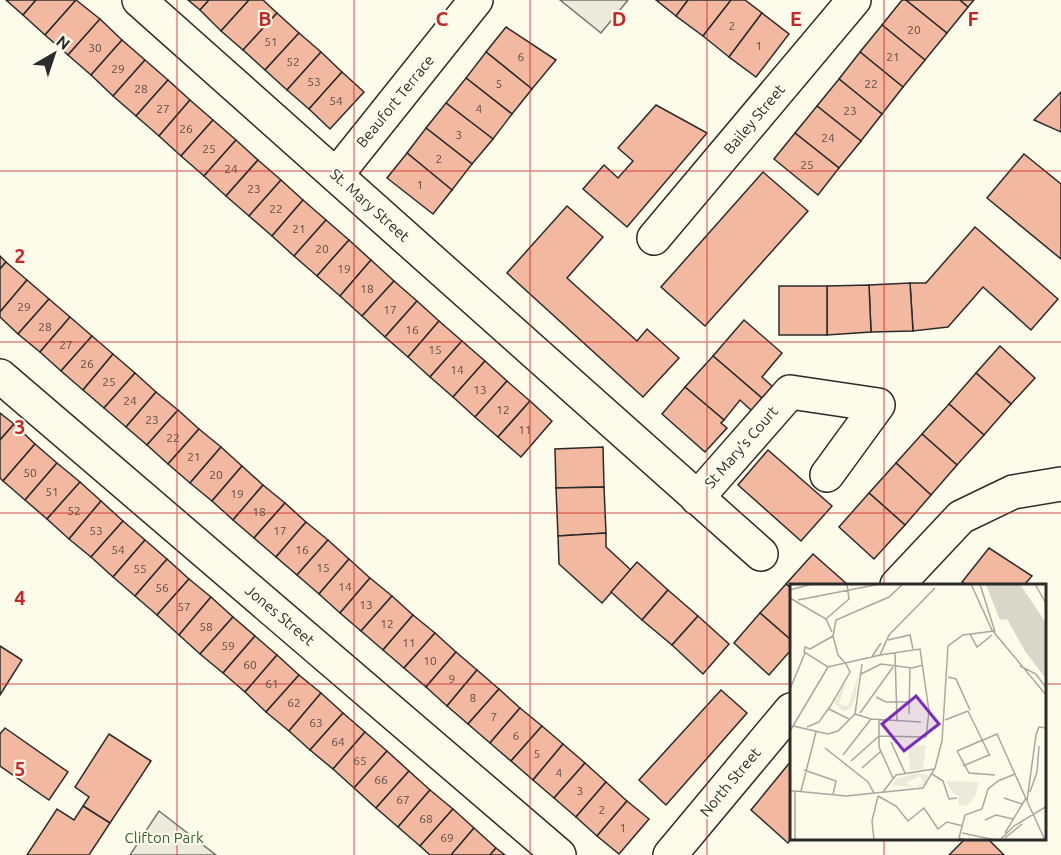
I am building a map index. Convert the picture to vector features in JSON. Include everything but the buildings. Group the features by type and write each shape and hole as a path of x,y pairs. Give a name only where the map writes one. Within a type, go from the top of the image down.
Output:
{"street":[{"name":"St. Mary Street","path":"139,0 337,174 600,412"},
{"name":"Beaufort Terrace","path":"337,174 476,0"},
{"name":"Bailey Street","path":"654,238 840,5"},
{"name":"Jones Street","path":"0,376 559,855"},
{"name":"St Mary's Court","path":"697,498 790,392 878,405 827,475"},
{"name":"St Mary's Court","path":"600,412 761,554"},
{"path":"898,584 961,517 1013,492 1061,484"},
{"name":"North Street","path":"670,855 790,711"}],"green space":[{"path":"560,0 628,0 601,33"},
{"name":"Clifton Park","path":"159,811 216,855 130,855"}]}
